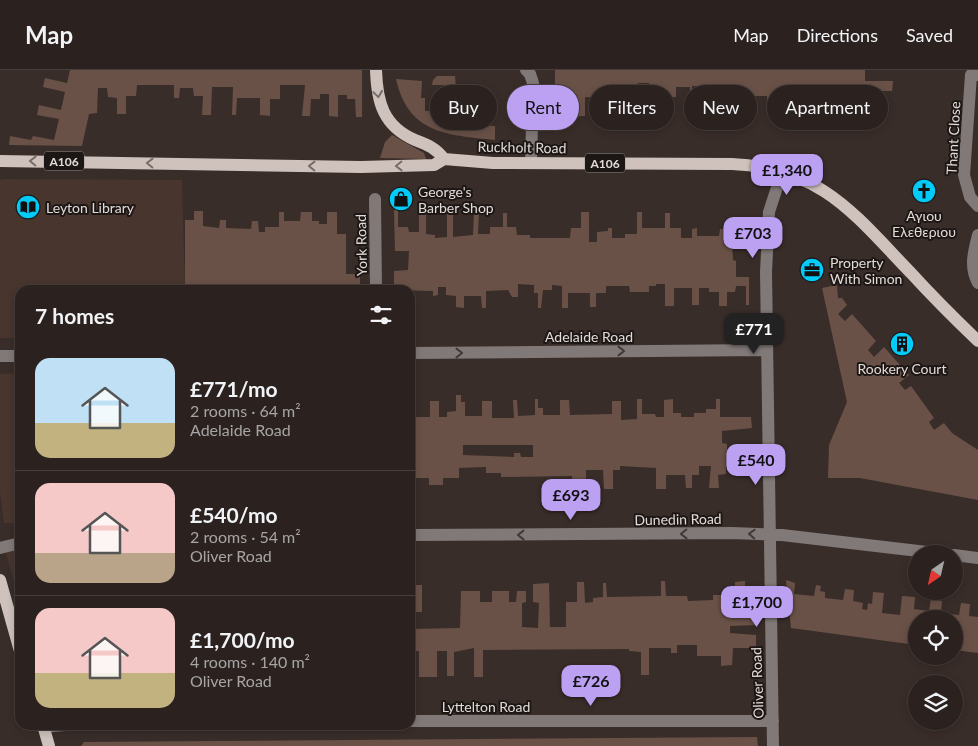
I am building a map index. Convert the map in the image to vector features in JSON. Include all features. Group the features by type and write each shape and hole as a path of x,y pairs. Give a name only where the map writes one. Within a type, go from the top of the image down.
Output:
{"main road":[{"path":"376,70 378,100 385,117 402,134 436,149 444,159"},
{"name":"Ruckholt Road","path":"0,161 361,166 434,165 444,159 530,163 732,164 782,172 810,183 853,212 978,341"},
{"path":"0,580 2,597 15,636"},
{"path":"44,730 49,746"}],"street":[{"path":"526,70 530,74 533,83 530,163"},
{"name":"Thant Close","path":"978,75 971,75 964,175 970,197 978,206"},
{"name":"Oliver Road","path":"773,746 770,642 771,535 768,224 775,189 782,172"},
{"name":"York Road","path":"376,199 376,285"},
{"path":"978,235 972,259 974,275 978,283"},
{"name":"Adelaide Road","path":"415,353 768,350"},
{"path":"0,356 15,356"},
{"name":"Dunedin Road","path":"415,535 732,533 771,535 908,550"},
{"path":"0,548 15,544"},
{"path":"963,556 978,558"},
{"name":"Lyttelton Road","path":"415,722 773,721"}],"shaded area":[{"path":"70,70 362,70 362,117 356,117 355,99 347,99 347,95 338,95 338,117 329,116 329,94 320,94 320,99 311,99 310,116 302,116 305,85 280,85 280,99 270,99 270,116 260,115 260,98 237,98 236,115 232,115 233,87 212,87 211,115 202,115 203,96 194,96 193,88 180,88 179,98 174,98 174,85 137,85 136,96 126,96 126,114 117,114 117,98 108,97 107,88 98,88 97,113 89,114 82,146 9,145 10,136 31,140 33,136 54,140 59,119 37,115 39,105 61,110 65,92 43,87 45,78 67,83"},
{"path":"555,70 865,70 865,81 893,81 892,91 888,91 888,85 767,85 767,96 757,96 757,85 684,85 684,87 676,87 676,97 674,97 674,85 638,83 638,85 589,85 589,97 585,97 585,116 579,116 579,85 555,85"},
{"path":"437,76 455,76 456,85 432,85 433,80"},
{"path":"396,79 422,81 421,98 425,98 425,111 430,111 430,127 420,121 410,111 402,97"},
{"path":"438,130 495,130 495,140 461,136"},
{"path":"392,135 424,153 426,159 380,158 385,142"},
{"path":"0,180 182,180 185,285 15,285 15,338 0,338"},
{"path":"394,210 398,210 398,227 408,227 409,232 419,232 419,211 426,212 426,234 435,235 435,238 447,237 447,212 453,212 453,237 473,235 474,212 479,212 478,234 490,234 490,227 503,227 503,213 507,213 507,227 516,227 517,235 530,235 530,238 570,238 571,228 581,228 581,212 589,212 589,242 597,242 597,232 608,231 608,228 612,228 612,238 625,238 625,234 637,234 637,212 642,212 642,228 665,228 665,213 670,213 670,228 681,228 681,238 692,238 692,229 697,228 697,236 719,236 720,229 724,229 724,238 733,238 733,229 736,229 736,240 732,241 733,260 736,261 736,277 749,277 749,305 746,305 746,286 736,286 735,292 727,292 727,306 719,306 719,292 709,292 709,288 699,288 699,305 692,305 692,288 674,288 674,306 665,306 665,284 656,284 656,286 649,286 649,292 630,292 629,286 606,286 606,293 596,293 596,307 590,307 590,293 568,293 568,308 562,308 562,286 552,285 552,290 543,290 541,308 538,308 538,293 534,293 534,285 518,284 518,297 512,297 508,290 486,291 486,308 482,308 481,296 464,296 464,308 456,307 456,296 446,295 446,287 438,287 438,295 433,296 433,291 415,291 415,285 394,285 394,271 408,270 409,251 395,251"},
{"path":"194,211 203,211 203,226 219,228 220,220 226,220 226,228 251,229 252,221 258,221 259,232 265,232 265,227 279,227 279,212 284,212 284,221 300,221 301,212 312,212 312,221 319,221 319,224 327,224 327,212 337,212 337,234 346,234 346,274 360,274 360,285 185,285 185,220 194,220"},
{"path":"837,285 838,298 842,298 847,305 838,314 845,321 852,314 876,341 868,350 874,357 884,347 909,375 899,383 905,390 911,386 934,418 929,422 934,430 944,423 952,433 978,450 978,500 860,478 828,478 829,445 847,402 822,288"},
{"path":"15,373 15,523 4,523 0,492 0,374"},
{"path":"456,395 461,395 461,402 465,402 465,416 482,416 482,401 492,401 492,418 514,418 513,400 517,400 518,416 535,415 535,399 538,399 538,408 543,408 543,415 560,415 560,400 569,400 570,415 612,414 612,401 621,401 621,420 637,419 637,399 642,399 642,414 655,414 656,417 664,417 664,400 673,399 673,413 681,413 681,417 694,417 694,413 706,413 706,409 716,409 716,399 720,399 720,417 751,417 752,428 722,431 722,443 727,444 727,452 739,452 739,456 752,455 752,466 726,466 726,474 718,475 719,488 709,488 711,466 699,466 699,475 692,475 692,488 686,488 685,475 666,475 666,489 656,489 656,468 620,466 620,470 613,470 613,489 604,489 603,470 586,470 586,489 580,490 580,507 573,507 572,476 501,477 501,473 486,473 486,467 459,468 459,478 443,478 443,485 429,485 429,478 415,478 415,417 430,417 430,401 439,401 439,417 447,417 447,412 456,411","holes":["463,445 533,445 533,457 521,457 520,453 514,453 514,457 463,455"]},
{"path":"15,548 15,586 6,553 8,549"},
{"path":"786,580 795,583 794,594 814,596 816,585 821,586 820,591 825,592 825,598 843,600 845,589 854,590 853,601 863,603 862,609 867,610 868,603 872,604 873,592 884,593 882,613 900,615 902,596 908,596 908,600 915,600 914,609 922,610 908,610 908,644 791,628"},
{"path":"661,581 665,581 666,596 687,596 688,601 713,600 713,595 735,595 735,582 745,581 745,600 755,600 756,625 730,626 730,633 756,635 756,648 733,648 732,665 721,666 721,656 697,656 697,645 677,645 677,653 671,653 671,648 649,648 649,675 641,675 641,652 629,651 629,649 483,650 483,677 474,677 474,648 454,652 454,676 447,676 447,651 437,651 437,677 419,677 419,651 415,651 415,629 460,628 461,591 480,591 480,602 492,602 492,591 509,591 509,602 516,602 517,591 526,591 526,602 522,603 522,627 538,628 539,603 533,602 533,584 549,583 550,627 566,627 566,602 577,602 577,582 584,582 585,603 593,602 593,598 603,597 603,583 606,583 607,597 661,596"},
{"path":"415,585 422,585 422,612 415,612"},
{"path":"931,600 942,601 941,610 929,610"},
{"path":"961,603 970,604 969,616 978,617 978,653 963,651 963,610 960,610"},
{"path":"757,737 758,746 81,746 84,742"}],"place":[{"name":"Αγιου Ελεθεριου","path":"924,191"},
{"name":"George's Barber Shop","path":"401,199"},
{"name":"Leyton Library","path":"28,207"},
{"name":"Property With Simon","path":"812,270"},
{"name":"Rookery Court","path":"902,344"}]}
